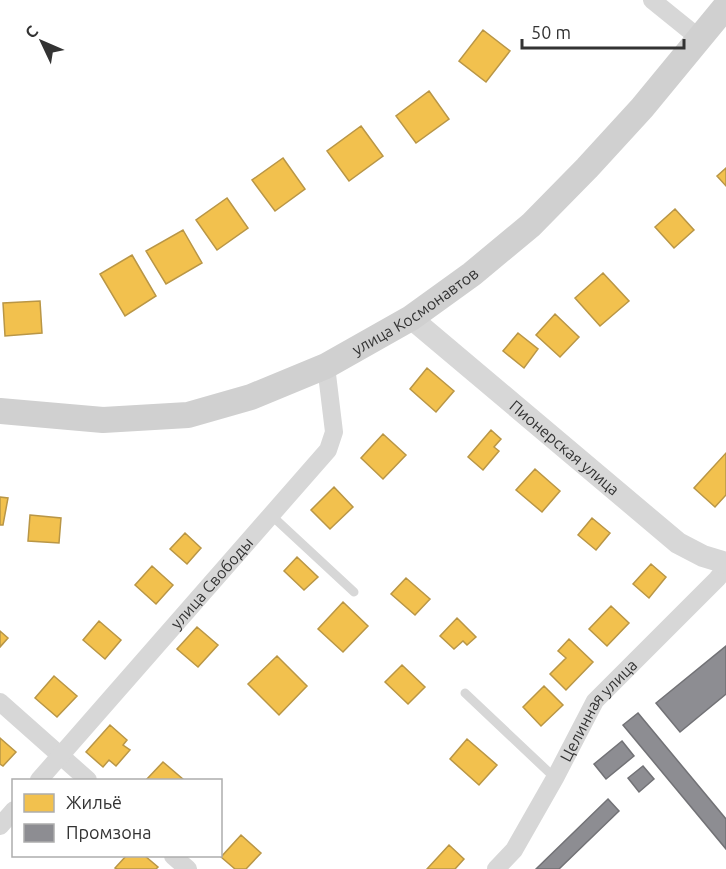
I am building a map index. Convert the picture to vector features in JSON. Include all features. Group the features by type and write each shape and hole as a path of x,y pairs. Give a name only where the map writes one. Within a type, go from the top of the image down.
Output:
{"main road":[{"name":"улица Космонавтов","path":"0,411 103,420 188,415 251,397 326,366 411,318 472,274 531,225 642,108 726,6"}],"street":[{"path":"652,0 699,38"},
{"name":"Пионерская улица","path":"411,318 678,543 703,556 726,563"},
{"name":"улица Свободы","path":"40,779 328,450 334,432 326,366"},
{"name":"Целинная улица","path":"496,869 514,850 595,701 726,568"},
{"path":"0,702 87,779"},
{"path":"0,826 12,812"},
{"path":"175,857 188,869"}],"lane":[{"path":"271,515 354,592"},
{"path":"465,693 555,778"}],"building: Жильё":[{"path":"483,30 510,51 486,82 459,61"},
{"path":"429,91 449,119 416,143 396,116"},
{"path":"361,126 383,156 349,181 327,151"},
{"path":"283,158 305,189 275,211 252,180"},
{"path":"726,168 726,186 717,176"},
{"path":"227,198 248,228 217,250 196,220"},
{"path":"675,209 694,230 674,248 655,227"},
{"path":"183,230 202,263 166,284 146,251"},
{"path":"132,255 156,296 125,316 100,274"},
{"path":"603,273 629,301 600,326 575,298"},
{"path":"40,301 42,333 5,336 3,303"},
{"path":"555,314 579,337 560,357 536,335"},
{"path":"518,333 538,349 524,368 503,351"},
{"path":"427,368 454,391 436,412 410,389"},
{"path":"491,430 501,439 494,447 499,451 483,470 468,457"},
{"path":"383,434 406,455 383,479 361,458"},
{"path":"726,453 726,495 715,507 694,488"},
{"path":"535,469 560,491 542,512 516,490"},
{"path":"334,487 353,507 330,529 311,510"},
{"path":"0,497 8,498 3,525 0,525"},
{"path":"30,515 61,518 59,543 28,541"},
{"path":"592,518 610,533 596,550 578,535"},
{"path":"185,533 201,548 187,564 170,549"},
{"path":"297,557 318,577 304,590 284,571"},
{"path":"651,564 666,577 649,598 633,584"},
{"path":"152,566 173,585 156,604 135,585"},
{"path":"406,578 430,599 415,615 391,594"},
{"path":"343,602 368,626 343,652 318,629"},
{"path":"611,606 629,623 607,646 589,629"},
{"path":"457,618 476,637 467,645 463,641 454,649 440,636"},
{"path":"99,621 121,640 105,659 83,640"},
{"path":"197,627 218,645 198,667 177,649"},
{"path":"0,631 8,638 0,647"},
{"path":"569,639 593,662 566,690 550,674 566,658 558,651"},
{"path":"277,656 307,686 279,715 248,684"},
{"path":"402,665 425,687 408,704 385,682"},
{"path":"54,676 77,696 57,717 35,698"},
{"path":"544,686 563,705 541,726 523,707"},
{"path":"110,725 127,740 123,745 130,750 116,766 109,760 103,767 86,752"},
{"path":"0,738 16,752 3,766 0,764"},
{"path":"467,739 497,765 479,785 450,759"},
{"path":"163,762 183,779 147,779"},
{"path":"241,835 261,853 246,869 235,869 222,856"},
{"path":"449,845 464,859 455,869 427,869"},
{"path":"125,857 146,857 158,867 156,869 115,868"}],"building: Промзона":[{"path":"726,646 726,694 680,732 656,703"},
{"path":"638,713 726,819 726,849 623,725"},
{"path":"622,741 634,756 606,779 594,764"},
{"path":"643,766 654,779 639,792 628,778"},
{"path":"608,799 619,811 559,869 536,869"}]}
